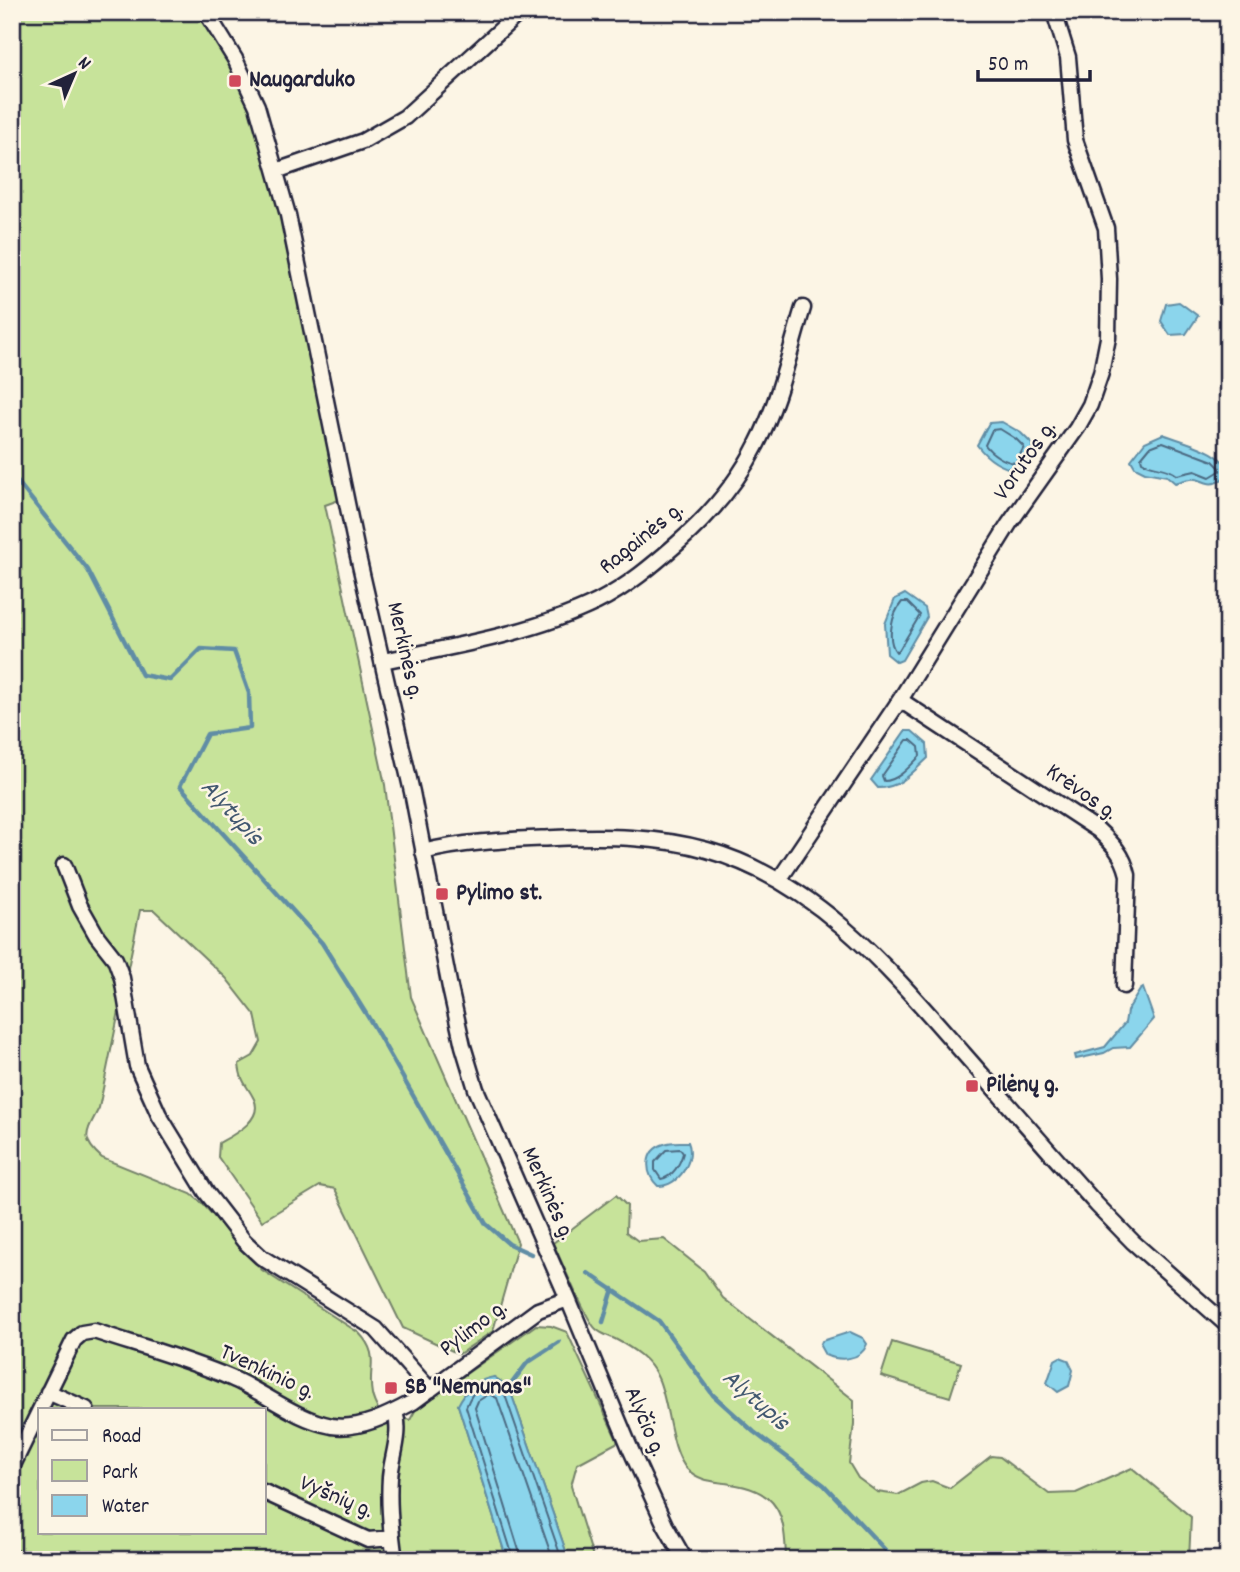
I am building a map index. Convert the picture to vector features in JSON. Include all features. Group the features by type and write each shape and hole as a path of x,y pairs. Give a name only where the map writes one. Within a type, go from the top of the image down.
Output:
{"street":[{"name":"Merkinės g.","path":"206,12 235,59 257,106 291,227 453,1000 476,1089 568,1299"},
{"path":"276,171 363,141 405,117 520,12"},
{"name":"Vorutos g.","path":"779,880 900,700 1009,524 1077,428 1090,405 1101,373 1108,338 1110,279 1106,228 1075,140 1068,57 1054,12"},
{"name":"Ragainės g.","path":"383,661 482,640 574,612 631,582 656,563 705,517 730,489 744,468 769,417 803,308"},
{"name":"Krėvos g.","path":"900,700 1098,830 1115,846 1124,858 1128,875 1124,986"},
{"path":"424,852 438,848 521,840 593,837 658,840 708,850 779,880 825,912 877,958 1097,1205 1228,1326"},
{"path":"64,865 80,906 97,936 115,959 122,978 137,1066 159,1115 206,1192 244,1241 261,1258 376,1329 430,1390"},
{"name":"Pylimo g.","path":"395,1412 430,1390 538,1310 568,1299"},
{"name":"Alyčio g.","path":"568,1299 630,1448 665,1525 685,1560"},
{"name":"Tvenkinio g.","path":"48,1392 74,1340 82,1333 94,1331 229,1377 313,1420 333,1426 353,1426 395,1412"},
{"path":"40,1408 48,1392 84,1408"},
{"path":"395,1412 398,1422 390,1477 391,1538 395,1560"},
{"path":"12,1467 38,1413"},
{"name":"Vyšnių g.","path":"266,1493 368,1540 391,1538"},
{"path":"12,1557 18,1560"}],"green space":[{"path":"12,12 197,12 218,42 249,103 274,187 339,500 325,505 385,785 411,997 518,1243 493,1331 459,1354 403,1328 335,1189 320,1186 262,1221 218,1157 219,1143 246,1126 255,1114 254,1099 243,1079 239,1064 253,1056 261,1042 255,1015 226,978 154,910 140,910 99,1108 87,1134 88,1140 102,1158 191,1194 262,1270 359,1333 370,1349 372,1394 379,1411 410,1420 416,1409 536,1325 551,1326 567,1332 618,1442 577,1464 571,1486 594,1560 569,1560 509,1387 494,1377 458,1405 507,1560 12,1560"},
{"path":"616,1195 627,1206 626,1232 638,1241 664,1239 704,1271 723,1298 854,1400 849,1463 858,1478 877,1492 898,1495 921,1483 932,1481 950,1488 991,1456 1000,1457 1049,1494 1076,1493 1132,1468 1191,1517 1189,1560 786,1560 781,1518 770,1500 747,1487 702,1479 687,1469 673,1439 662,1388 655,1371 634,1350 596,1329 586,1315 553,1243"},
{"path":"892,1342 961,1363 950,1397 881,1376"}],"water":[{"path":"1179,302 1198,316 1186,334 1170,335 1161,321 1166,304"},
{"path":"1002,422 1021,433 1032,444 1032,451 1019,471 995,462 977,445 989,423"},
{"path":"1163,434 1214,454 1226,467 1223,478 1213,483 1187,479 1175,483 1167,476 1145,472 1135,467 1131,460 1145,442"},
{"path":"905,594 925,608 927,617 902,660 897,662 887,654 885,624 895,599"},
{"path":"905,731 912,731 927,744 928,758 899,782 878,788 871,780"},
{"path":"1143,988 1154,1019 1130,1047 1113,1048 1104,1053 1076,1059 1075,1055 1105,1047 1125,1023 1127,1011"},
{"path":"688,1142 690,1157 684,1171 672,1182 658,1186 649,1169 652,1152 667,1143"},
{"path":"850,1332 863,1338 867,1344 860,1354 843,1359 825,1355 820,1346 822,1341"},
{"path":"1060,1357 1068,1360 1073,1370 1069,1386 1058,1392 1047,1383 1055,1360"},
{"path":"494,1377 509,1387 569,1560 507,1560 458,1405 472,1386"}],"waterway":[{"name":"Alytupis","path":"12,475 88,570 142,675 170,680 201,649 234,651 249,693 250,728 207,734 180,786 322,943 373,1025 486,1224 509,1244 531,1254"},
{"name":"Alytupis","path":"588,1273 659,1321 713,1395 754,1432 824,1485 889,1554 898,1560"},
{"path":"603,1322 613,1289"},
{"path":"509,1387 527,1363 559,1342"}],"place":[{"name":"Naugarduko","path":"235,81"},
{"name":"Pylimo st.","path":"442,894"},
{"name":"Pilėnų g.","path":"972,1086"},
{"name":"SB \"Nemunas\"","path":"391,1388"}]}
